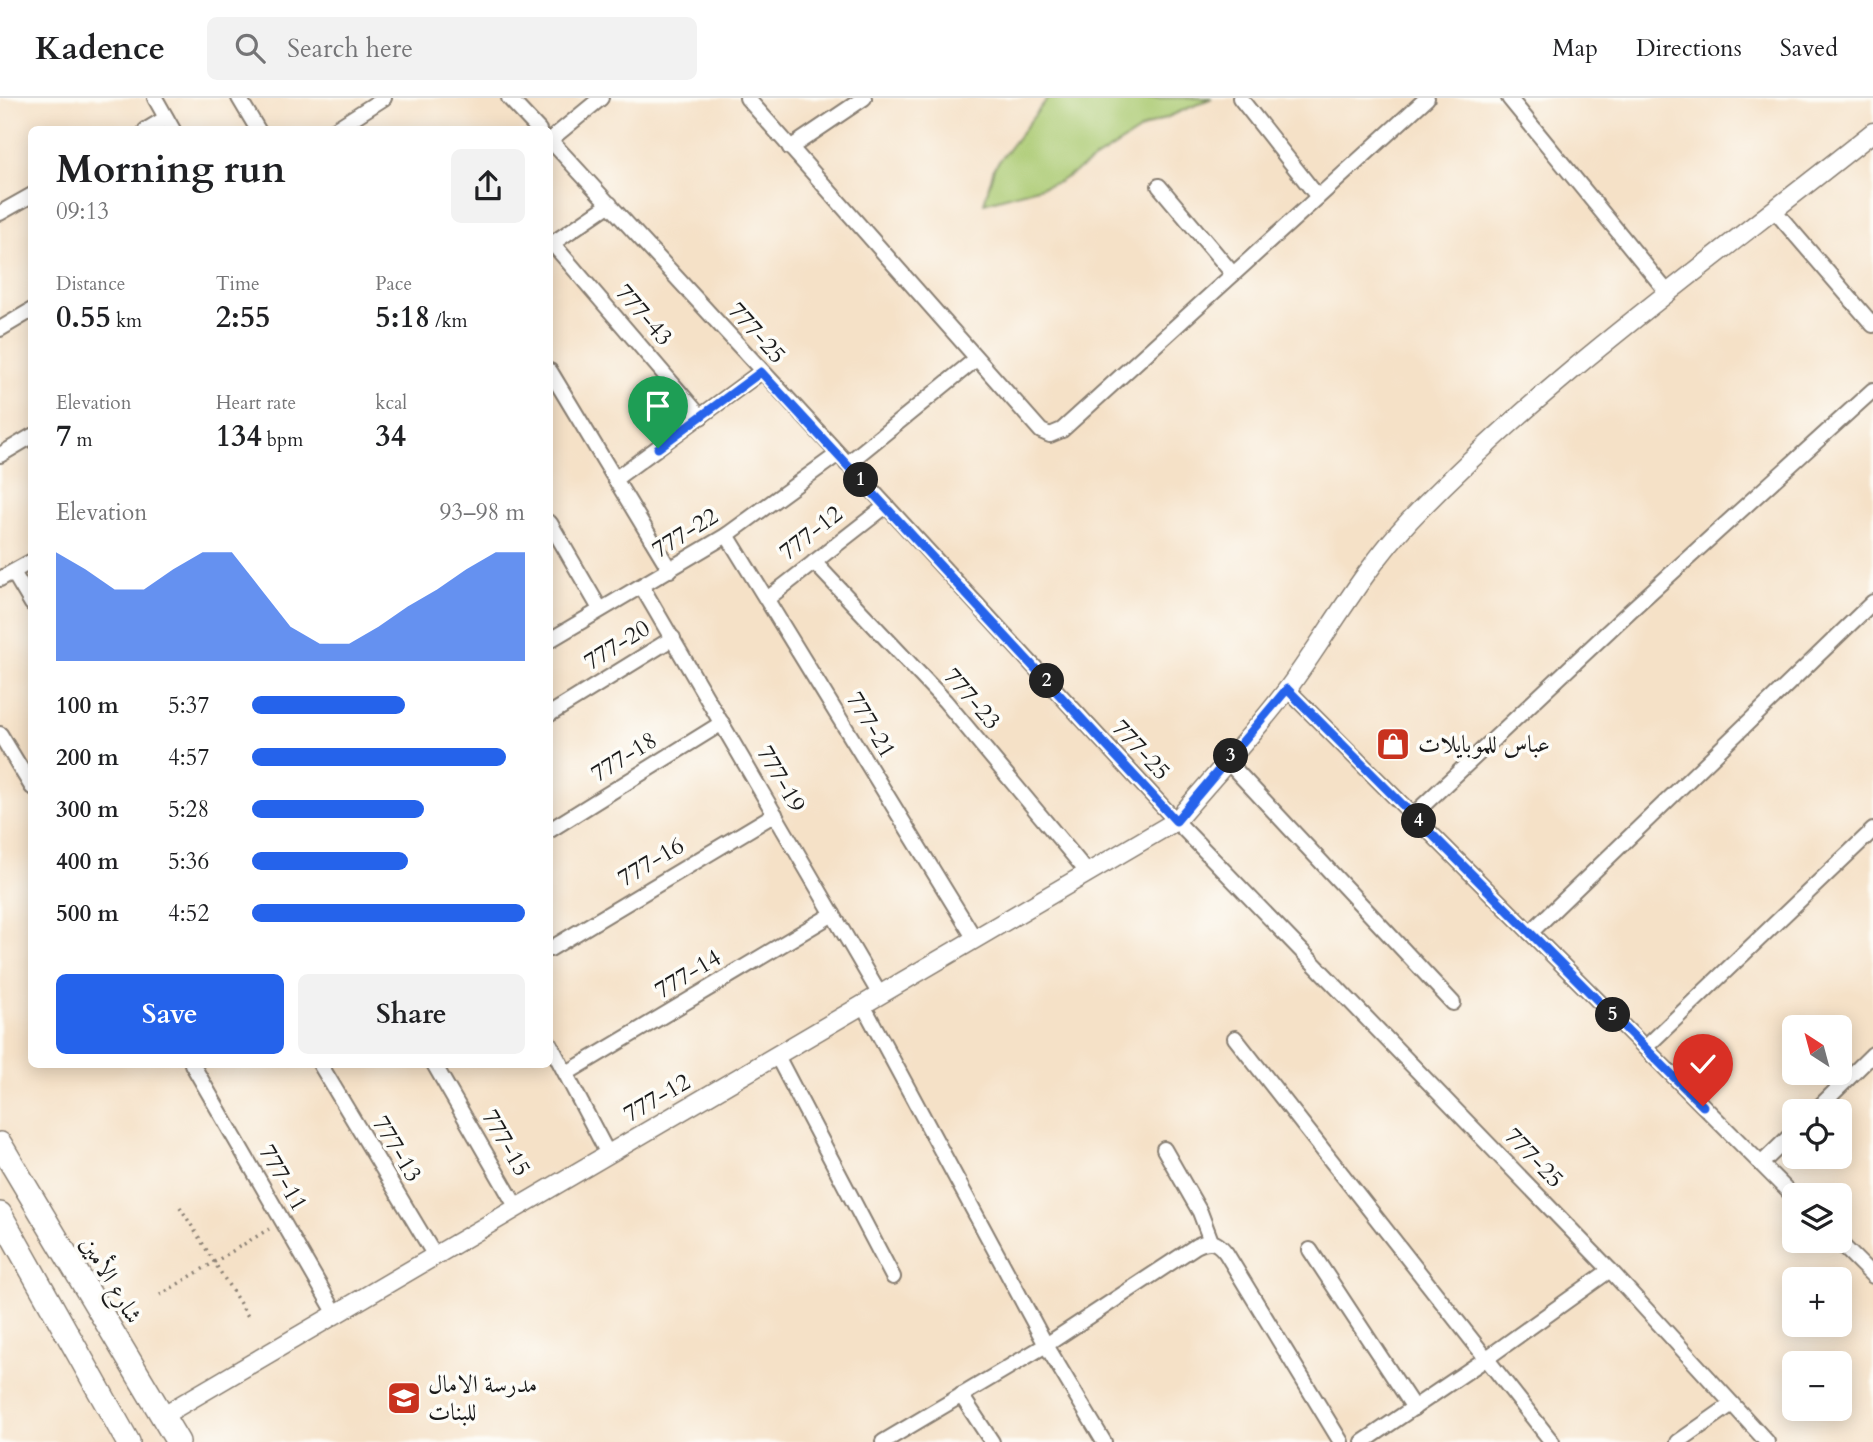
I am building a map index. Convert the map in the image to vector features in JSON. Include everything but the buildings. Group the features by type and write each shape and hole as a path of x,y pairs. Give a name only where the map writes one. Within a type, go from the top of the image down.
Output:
{"main road":[{"name":"شارع الأمين","path":"0,1144 178,1442"},
{"path":"0,1214 127,1442"},
{"path":"24,1256 55,1236"}],"street":[{"path":"155,98 170,124"},
{"path":"239,98 256,126"},
{"path":"340,126 384,98"},
{"path":"509,98 535,126"},
{"path":"553,138 601,98"},
{"path":"747,98 976,359 1041,431 1050,435 1062,430 1427,98"},
{"path":"790,148 864,98"},
{"path":"1240,98 1318,197"},
{"path":"1509,98 1668,293"},
{"name":"777-12","path":"162,1416 1176,821 1287,689 1362,580 1408,523 1455,475 1536,400 1873,132"},
{"name":"777-25","path":"553,143 1176,821 1610,1269 1767,1442"},
{"path":"1159,186 1233,274"},
{"path":"0,213 28,197"},
{"path":"553,243 610,204"},
{"path":"1775,211 1873,325"},
{"name":"777-43","path":"553,246 701,417"},
{"path":"0,329 28,312"},
{"name":"777-22","path":"553,638 727,535 843,459 976,359"},
{"path":"615,479 761,372"},
{"path":"553,376 670,570"},
{"path":"1413,816 1640,601 1873,390"},
{"path":"0,455 28,438"},
{"name":"777-12","path":"767,599 886,506"},
{"path":"553,528 600,609"},
{"name":"777-21","path":"727,535 975,939"},
{"name":"777-23","path":"814,562 945,701 1088,873"},
{"path":"28,563 6,576 28,600"},
{"name":"777-19","path":"642,587 880,995"},
{"path":"1530,933 1873,602"},
{"name":"777-20","path":"553,712 673,638"},
{"path":"1287,689 1782,1185"},
{"name":"777-18","path":"553,828 722,723"},
{"path":"0,734 28,780"},
{"path":"1227,761 1453,1003"},
{"name":"777-16","path":"553,947 775,814"},
{"path":"1645,1048 1873,830"},
{"name":"777-14","path":"567,1073 833,914"},
{"path":"863,1005 1046,1345 1104,1442"},
{"path":"1236,1038 1552,1442"},
{"path":"553,1049 608,1154"},
{"path":"1827,1099 1873,1055"},
{"path":"777,1056 892,1278"},
{"name":"777-11","path":"194,1068 336,1314"},
{"name":"777-13","path":"322,1068 435,1256"},
{"name":"777-15","path":"436,1068 517,1208"},
{"path":"1761,1164 1782,1144"},
{"path":"1164,1149 1200,1212 1211,1241"},
{"path":"883,1442 1046,1345 1196,1246 1211,1241 1218,1243 1226,1253 1341,1442"},
{"path":"1310,1250 1414,1408"},
{"path":"1850,1253 1873,1276"},
{"path":"1363,1442 1487,1359 1610,1269"},
{"path":"961,1395 992,1442"},
{"path":"1678,1442 1732,1404"}],"path":[{"path":"180,1207 249,1318"},
{"path":"160,1295 269,1228"}],"green space":[{"path":"1048,98 1212,98 1147,126 1059,182 984,203 994,168"}],"place":[{"name":"عباس للموبايلات","path":"1393,744"},
{"name":"مدرسة الامال للبنات","path":"404,1398"}],"route":[{"path":"658,448 761,372 1176,821 1287,689 1703,1106"}]}
